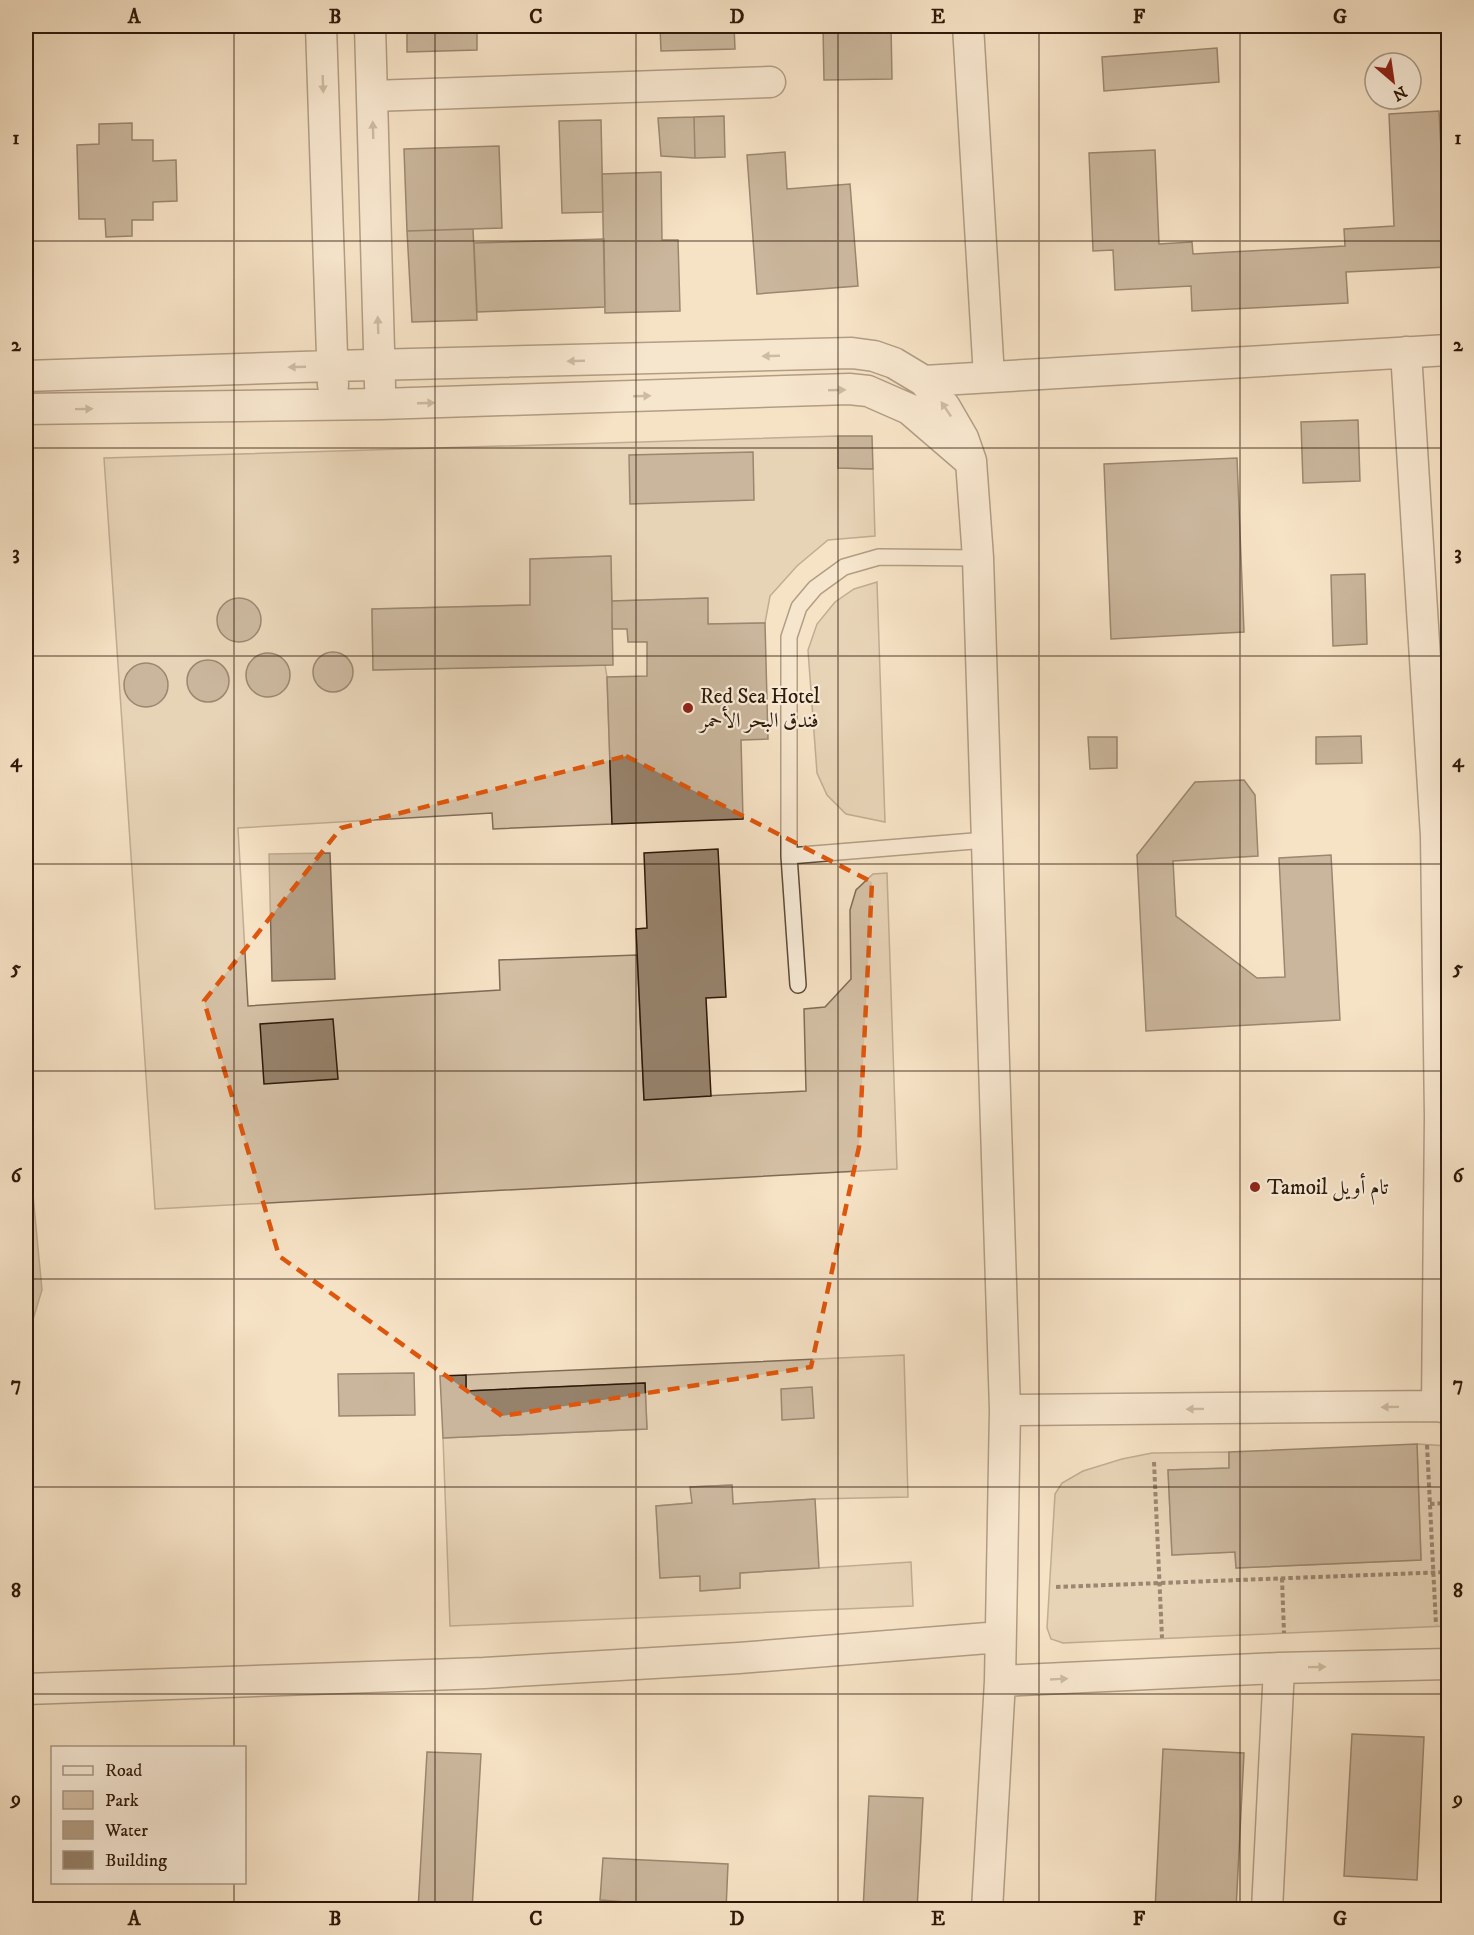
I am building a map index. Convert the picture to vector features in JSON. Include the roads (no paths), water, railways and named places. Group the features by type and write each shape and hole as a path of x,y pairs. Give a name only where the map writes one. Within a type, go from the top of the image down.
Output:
{"street":[{"path":"321,26 334,404"},
{"path":"370,26 381,404"},
{"path":"968,26 989,377"},
{"path":"372,96 770,82"},
{"path":"924,381 1449,350"},
{"path":"1005,1410 1443,1407 1436,836 1406,352"},
{"path":"26,376 852,353 874,356 894,363 924,381 945,407 963,438 971,461 978,558 1005,1410 1000,1681 987,1910"},
{"path":"26,410 381,404 837,390 868,391 909,409 971,461"},
{"path":"26,1689 496,1672 739,1658 1000,1637"},
{"path":"1000,1681 1279,1668 1449,1664"},
{"path":"1267,1910 1279,1668"}],"lane":[{"path":"798,985 789,856 789,637 799,607 815,588 844,567 879,557 978,558"},
{"path":"789,856 986,840"}],"water":[{"path":"330,853 335,979 272,981 269,854"},
{"path":"26,1121 42,1290 31,1326 26,1334"}],"place":[{"name":"Red Sea Hotel فندق البحر الأحمر","path":"688,708"},
{"name":"Tamoil تام أويل","path":"1255,1187"}]}
